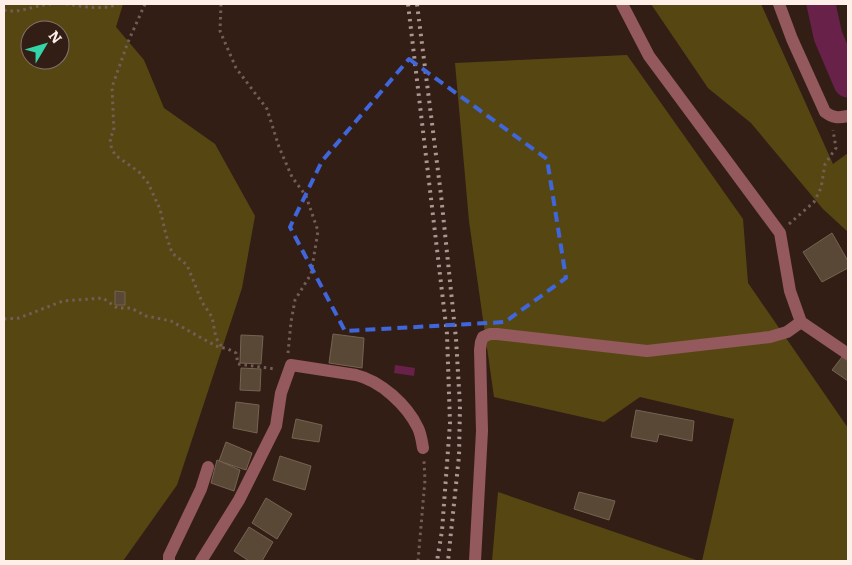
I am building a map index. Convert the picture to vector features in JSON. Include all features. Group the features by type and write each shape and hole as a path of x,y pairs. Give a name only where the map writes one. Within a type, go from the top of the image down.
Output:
{"street":[{"path":"622,4 649,56 780,233 790,291 801,322 848,354"},
{"path":"779,4 820,105 831,117 848,116"},
{"path":"474,561 482,431 480,350 484,337 497,334 517,335 610,348 647,351 770,337 787,332 801,322"},
{"path":"201,561 240,500 276,426 281,393 289,368 356,375 366,377 378,383 394,397 412,418 419,429 423,448"},
{"path":"169,561 169,556 201,489 208,467"}],"path":[{"path":"4,10 24,11 37,5 51,4"},
{"path":"66,4 89,7 110,7 118,4"},
{"path":"145,4 128,42 112,87 114,132 110,137 111,146 116,155 139,172 148,183 160,209 172,253 187,265 202,302 212,317 216,338 222,347"},
{"path":"4,319 19,318 63,301 102,298 117,308 131,308 146,316 171,321 216,346 236,353 238,364 270,370 289,368 287,358 291,322 296,300 310,274 318,231 306,196 292,177 282,155 267,110 236,68 220,31 220,4"},
{"path":"780,233 814,202 821,188 825,164 836,148 831,117"},
{"path":"418,561 425,480 423,448"}],"highlighted area":[{"path":"409,59 547,159 566,278 505,322 345,331 290,227 322,161"}],"shaded area":[{"path":"4,4 123,4 116,27 144,60 164,108 215,144 255,216 242,288 177,485 123,561 4,561"},
{"path":"651,4 761,4 833,164 848,153 848,232 823,209 751,123 708,88"},
{"path":"627,55 743,219 748,283 848,428 848,561 702,561 734,419 640,397 604,422 494,397 469,221 455,63"},
{"path":"395,365 415,368 414,376 394,373"},
{"path":"498,492 699,561 492,561"}],"building":[{"path":"832,233 848,261 848,268 822,282 803,252"},
{"path":"115,291 125,292 125,305 115,305"},
{"path":"333,334 364,338 362,368 329,363"},
{"path":"241,335 263,336 261,364 240,363"},
{"path":"842,357 848,361 848,381 832,370"},
{"path":"241,368 261,369 260,391 240,390"},
{"path":"236,402 259,405 257,433 233,428"},
{"path":"636,410 694,421 692,441 659,434 657,442 631,437"},
{"path":"296,419 322,425 319,442 292,438"},
{"path":"226,442 252,453 246,470 219,461"},
{"path":"280,456 311,466 305,490 273,480"},
{"path":"217,460 240,470 234,491 211,483"},
{"path":"579,492 615,501 609,520 574,509"},
{"path":"266,498 292,514 277,539 252,523"},
{"path":"249,527 273,542 262,561 249,561 234,551"}],"waterway":[{"path":"821,4 828,36 848,83"}],"railway":[{"path":"408,4 447,334 450,423 442,531 437,561"},
{"path":"417,4 441,195 456,339 460,406 459,456 448,561"}]}
